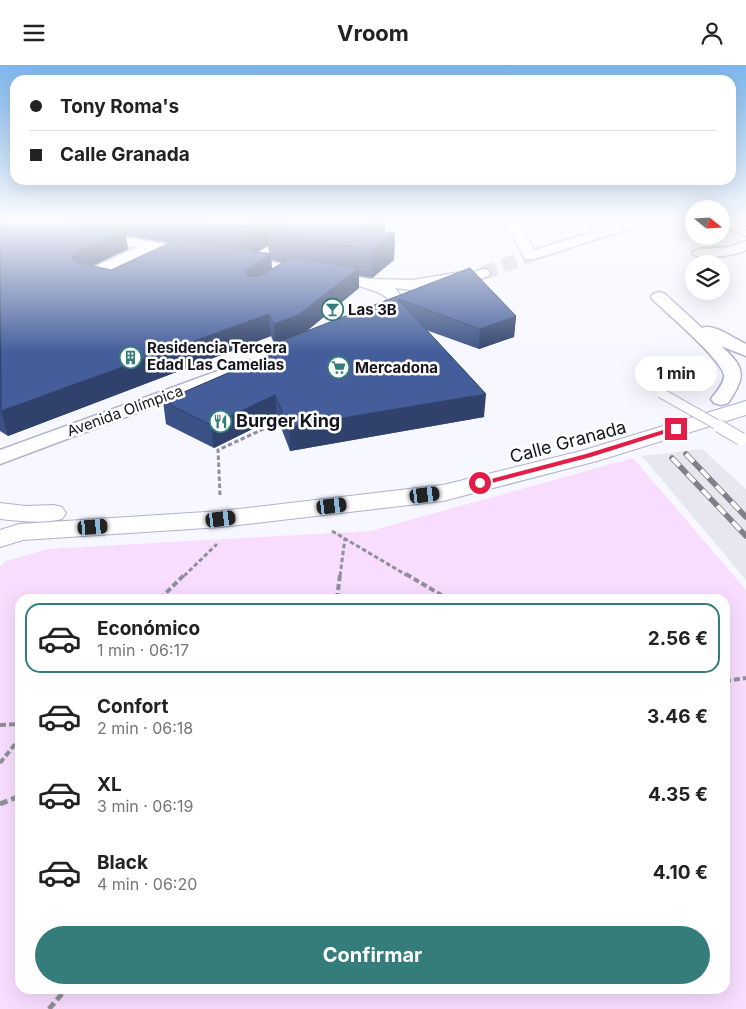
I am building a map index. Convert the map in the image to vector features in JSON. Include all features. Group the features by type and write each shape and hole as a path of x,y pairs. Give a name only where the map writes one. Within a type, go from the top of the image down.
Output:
{"street":[{"path":"110,265 85,277 115,283"},
{"path":"269,265 364,282 412,296"},
{"path":"270,283 292,269"},
{"path":"374,311 412,296 483,273"},
{"path":"364,282 391,292 412,296"},
{"path":"364,282 372,287 376,295 374,311"},
{"path":"374,311 396,300 391,292"},
{"path":"721,399 732,381 733,374 724,358 659,297 721,339 746,351"},
{"name":"Avenida Olímpica","path":"0,457 264,359"},
{"name":"Calle Granada","path":"0,511 26,514 220,501 432,477 571,443 746,392"},
{"name":"Calle Granada","path":"0,539 19,532 221,519 444,493 589,456 746,408"}],"lane":[{"path":"661,393 741,439"}],"path":[{"path":"220,501 218,450 287,418"},
{"path":"339,527 330,529 440,594"},
{"path":"165,594 223,538"},
{"path":"338,594 345,538"},
{"path":"730,680 746,678"},
{"path":"0,725 15,724"},
{"path":"0,763 15,744"},
{"path":"0,804 15,798"},
{"path":"49,1009 62,994"}],"shaded area":[{"path":"702,449 746,489 746,580 642,456"},
{"path":"633,458 746,590 746,1009 0,1009 0,566 6,561 48,549 370,531"}],"building":[{"path":"0,265 89,265 111,270 122,265 254,265 245,271 249,277 260,276 278,265 341,265 359,268 298,315 274,324 269,314 1,411"},
{"path":"470,268 516,316 480,329 398,299 486,394 289,427 275,395 211,425 163,401 284,349 281,341"}],"tunnel":[{"path":"483,273 505,265"}],"railway":[{"path":"686,454 746,517"},
{"path":"672,458 746,536"}],"place":[{"name":"Las 3B","path":"332,310"},
{"name":"Residencia Tercera Edad Las Camelias","path":"131,357"},
{"name":"Mercadona","path":"339,368"},
{"name":"Burger King","path":"220,421"}],"route":[{"path":"480,483 589,456 676,429"}]}
